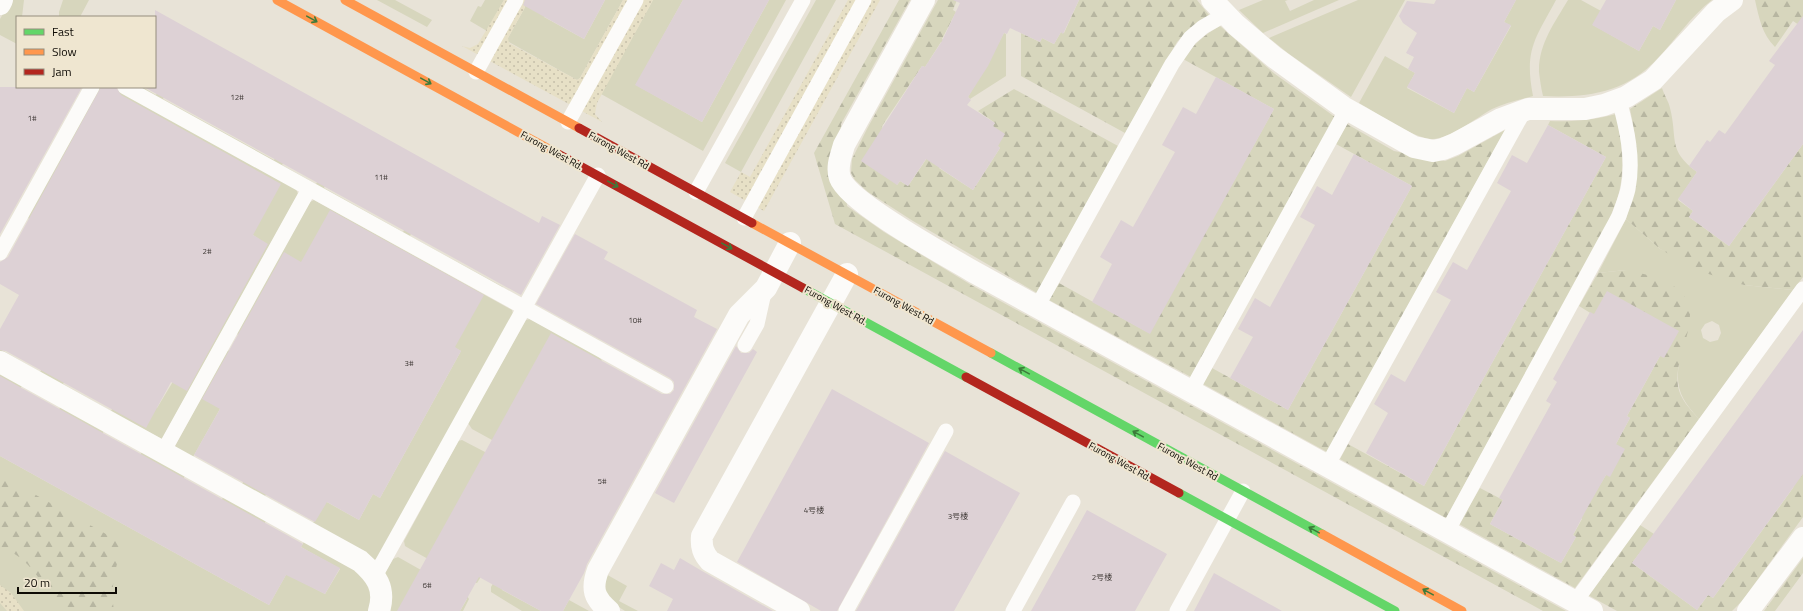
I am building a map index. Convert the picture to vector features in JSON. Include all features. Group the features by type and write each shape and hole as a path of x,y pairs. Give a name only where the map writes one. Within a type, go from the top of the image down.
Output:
{"main road":[{"name":"Furong West Rd.","path":"277,0 598,175 770,280 831,303 1395,611"},
{"name":"Furong West Rd","path":"345,0 1462,611"}],"street":[{"path":"0,4 2,0"},
{"path":"924,0 844,145 839,163 839,174 843,184 859,200 935,250 1583,606"},
{"path":"1219,7 1254,40 1300,78 1347,109 1414,147 1433,150 1443,149 1455,144 1500,119 1524,111 1544,108 1585,109 1619,100 1653,80 1706,22 1732,0"},
{"path":"609,611 600,603 595,593 594,581 598,570 739,314 770,280 790,243"},
{"path":"795,610 710,561 703,550 702,536 847,274"},
{"path":"0,362 360,561 375,576 380,587 382,603 379,611"},
{"path":"1748,611 1803,538"}],"lane":[{"path":"476,72 516,0"},
{"path":"568,122 636,0"},
{"path":"696,192 802,0"},
{"path":"744,218 864,0"},
{"path":"1037,307 1172,64 1190,38 1203,27 1219,7"},
{"path":"0,253 91,88"},
{"path":"128,88 666,386"},
{"path":"1447,532 1619,216 1628,189 1630,161 1627,130 1619,100"},
{"path":"1191,392 1347,109"},
{"path":"1327,466 1524,111"},
{"path":"375,576 598,175"},
{"path":"163,452 309,189"},
{"path":"745,345 757,324 770,280"},
{"path":"1583,606 1803,289"},
{"path":"846,611 946,431"},
{"path":"1177,611 1243,491"},
{"path":"1013,611 1073,502"}],"green space":[{"path":"11,0 24,0 22,16 16,16 16,43 0,35 0,19"},
{"path":"63,0 89,0 81,16 59,16"},
{"path":"377,0 395,0 432,20 427,27"},
{"path":"485,0 504,0 487,31 470,21 478,6 481,7"},
{"path":"529,0 553,0 544,17 584,39 605,0 623,0 580,78 577,80 507,41"},
{"path":"653,0 683,0 636,85 702,122 769,0 786,0 703,151 601,94"},
{"path":"816,0 836,0 741,172 725,163"},
{"path":"899,0 910,0 841,124 847,206 884,232 973,286 1566,611 1543,611 835,224 814,153"},
{"path":"938,0 957,0 953,10 956,12 942,39 947,42 946,44 941,42 925,67 922,66 882,126 897,185 900,181 908,186 927,158 941,163 939,168 973,190 1000,148 998,146 993,126 995,123 978,111 1014,89 1118,146 1037,293 913,221 868,192 855,180 851,173 852,159 867,129"},
{"path":"1079,0 1197,0 1209,15 1189,29 1177,42 1125,133 1021,76 1021,33 1040,42 1042,38 1054,44 1061,32 1064,33"},
{"path":"1263,0 1288,0 1285,1 1290,11 1314,0 1339,0 1263,33 1239,10"},
{"path":"1358,0 1405,0 1351,97 1289,54 1269,38"},
{"path":"1516,0 1556,0 1533,45 1530,67 1533,96 1492,109 1446,136 1431,139 1423,138 1405,130 1359,103 1385,56 1415,73 1407,88 1454,113 1467,88 1474,92 1511,26 1504,22"},
{"path":"1568,0 1581,0 1601,11 1593,25 1639,51 1653,26 1660,30 1676,0 1712,0 1690,20 1646,70 1633,79 1605,91 1590,94 1575,96 1543,96 1539,72 1541,52 1548,34"},
{"path":"1755,0 1803,0 1802,27 1793,21 1775,47 1764,31"},
{"path":"1220,26 1275,74 1335,117 1191,377 1049,300 1059,283 1149,333 1274,109 1183,59 1200,40"},
{"path":"1004,33 1006,34 1006,76 970,99 968,97"},
{"path":"99,88 113,88 296,189 298,194 162,439 0,353 0,349 40,372 53,350 75,362 63,384 111,411 123,389 157,408 259,239 253,235 30,222 28,217"},
{"path":"140,88 144,88 156,95 160,89 166,92 163,99 274,160 278,154 286,158 282,165 316,184 320,177 327,181 324,188 403,232 407,225 413,229 410,236 503,287 502,289"},
{"path":"1662,88 1669,106 1677,150 1681,157 1697,172 1678,200 1693,211 1689,217 1729,246 1803,144 1803,277 1793,290 1744,285 1699,271 1660,249 1626,219 1633,190 1636,164 1635,138 1630,109"},
{"path":"1616,114 1620,135 1622,168 1620,189 1607,225 1446,518 1340,459 1348,444 1424,486 1606,157 1548,125 1550,121 1583,120"},
{"path":"1347,124 1394,151 1445,161 1458,156 1505,130 1327,452 1203,384 1212,368 1288,410 1412,186 1336,144"},
{"path":"314,200 512,310 513,314 378,558 374,560 176,450 175,446 227,351 231,350 221,407 193,457 242,484 255,462 277,474 265,496 313,523 325,501 359,520 373,494 380,498 461,351 299,265 239,338 237,333 310,202"},
{"path":"1626,219 1660,249 1744,285 1793,290 1699,419 1688,406 1681,394 1678,380 1679,363 1626,270 1598,273","holes":["1712,321 1719,325 1721,333 1718,340 1710,342 1703,338 1701,330 1705,324"]},
{"path":"1626,270 1667,282 1683,294 1688,303 1690,313 1689,322 1679,366 1678,386 1683,400 1699,419 1575,588 1459,524 1480,488 1503,500 1490,524 1561,563 1576,537 1573,535 1582,519 1580,517 1606,475 1616,444 1630,418 1627,416 1660,356 1579,306 1598,273"},
{"path":"530,319 596,355 602,362 492,440 472,429 468,423 526,320"},
{"path":"0,370 354,566 370,582 373,611 0,611 0,456 269,605 287,573 325,594 340,569 301,547 305,540 267,519 263,526 220,502 224,496 186,474 182,481 139,457 143,450 105,429 101,436 58,412 61,405 23,384 19,391 0,380"},
{"path":"462,440 485,452 488,560 491,561 477,583 468,581 410,549 405,546 404,541 458,441"},
{"path":"1803,464 1803,517 1742,601 1732,611 1617,611 1588,595 1640,525 1654,534 1632,563 1697,610 1708,595 1713,598 1793,488"},
{"path":"0,475 124,544 114,577 114,611 57,611 41,582 28,564 19,557 0,548"},
{"path":"398,557 467,596 469,599 463,611 460,611 467,599 397,611 387,611 385,573 393,559"},
{"path":"1803,558 1803,573 1775,611 1764,611"},
{"path":"502,568 502,590 541,611 522,611 491,592 491,587"},
{"path":"604,573 627,586 619,601 638,611 625,611 606,599"},
{"path":"569,600 589,611 563,611"}],"sand":[{"path":"504,0 529,0 508,38 509,43 577,80 580,78 623,0 653,0 597,103 595,114 602,122 462,46 470,48 478,44"},
{"path":"848,0 880,0 764,211 730,192 741,172 750,177"},
{"path":"0,585 11,593 24,611 7,611 0,603"}],"building":[{"path":"525,0 605,0 584,39 523,5"},
{"path":"683,0 769,0 702,122 635,85"},
{"path":"953,0 1079,0 1063,34 1061,32 1054,44 1042,38 1040,42 1010,28 1007,34 1004,33 988,66 968,97 971,100 967,105 995,123 993,126 1005,134 998,146 1000,148 973,190 926,159 908,186 900,181 897,185 861,161 922,66 925,67 942,41 960,3"},
{"path":"1436,0 1516,0 1504,22 1511,25 1474,92 1467,88 1454,113 1407,87 1415,73 1408,69 1414,57 1406,53 1417,33 1403,23 1399,16 1407,1 1434,4"},
{"path":"1606,0 1676,0 1660,30 1653,26 1639,51 1592,25"},
{"path":"155,10 539,223 542,216 560,225 521,295 146,88 156,88"},
{"path":"1803,16 1803,144 1729,246 1689,217 1693,211 1678,199 1697,172 1689,166 1707,140 1710,142 1719,130 1725,134 1775,65 1769,61"},
{"path":"1216,77 1274,109 1150,334 1092,302 1112,264 1100,257 1121,220 1133,227 1175,152 1162,145 1183,107 1196,114"},
{"path":"0,87 81,88 0,234"},
{"path":"100,88 117,88 121,95 281,184 253,235 268,244 187,391 171,382 146,428 6,351 0,350 0,329 19,295 0,284 0,262 8,257"},
{"path":"1548,125 1606,157 1424,486 1366,453 1388,413 1374,404 1391,374 1405,382 1451,300 1436,292 1453,262 1467,270 1511,191 1497,183 1512,155 1527,163"},
{"path":"1354,154 1412,186 1288,410 1230,378 1253,337 1238,329 1255,298 1270,307 1315,225 1300,217 1317,186 1332,195"},
{"path":"330,210 484,295 455,347 461,351 380,498 373,494 359,520 327,502 315,522 194,455 220,409 202,399 284,252 301,262"},
{"path":"575,234 608,252 604,259 697,310 694,317 717,329 587,564 584,573 563,611 541,611 479,577 460,611 397,611 551,333 662,394 670,394 674,390 674,382 670,378 536,304"},
{"path":"1607,291 1679,331 1664,358 1660,356 1627,416 1630,418 1616,444 1625,449 1610,477 1606,475 1585,512 1573,535 1576,537 1561,563 1490,524 1503,500 1499,498 1551,404 1546,401 1557,382 1553,379 1590,312 1594,314"},
{"path":"1803,330 1803,474 1713,598 1708,595 1697,610 1632,563"},
{"path":"736,346 741,353 749,353 753,349 757,352 674,503 655,493"},
{"path":"0,376 303,544 301,547 340,568 325,594 286,575 269,605 0,456"},
{"path":"832,389 929,443 837,611 821,611 737,562"},
{"path":"945,451 1020,493 954,611 856,611"},
{"path":"1087,510 1167,554 1135,611 1031,611"},
{"path":"680,558 773,611 667,611 673,599 649,586 661,563 674,570"},
{"path":"1214,573 1282,611 1194,611"}],"traffic: fast":[{"path":"803,288 966,377"},
{"path":"991,353 1322,534"},
{"path":"1179,493 1395,611"}],"traffic: slow":[{"path":"277,0 558,154"},
{"path":"345,0 579,128"},
{"path":"752,223 991,353"},
{"path":"1322,534 1462,611"}],"traffic: jam":[{"path":"579,128 752,223"},
{"path":"558,154 803,288"},
{"path":"966,377 1179,493"}]}
